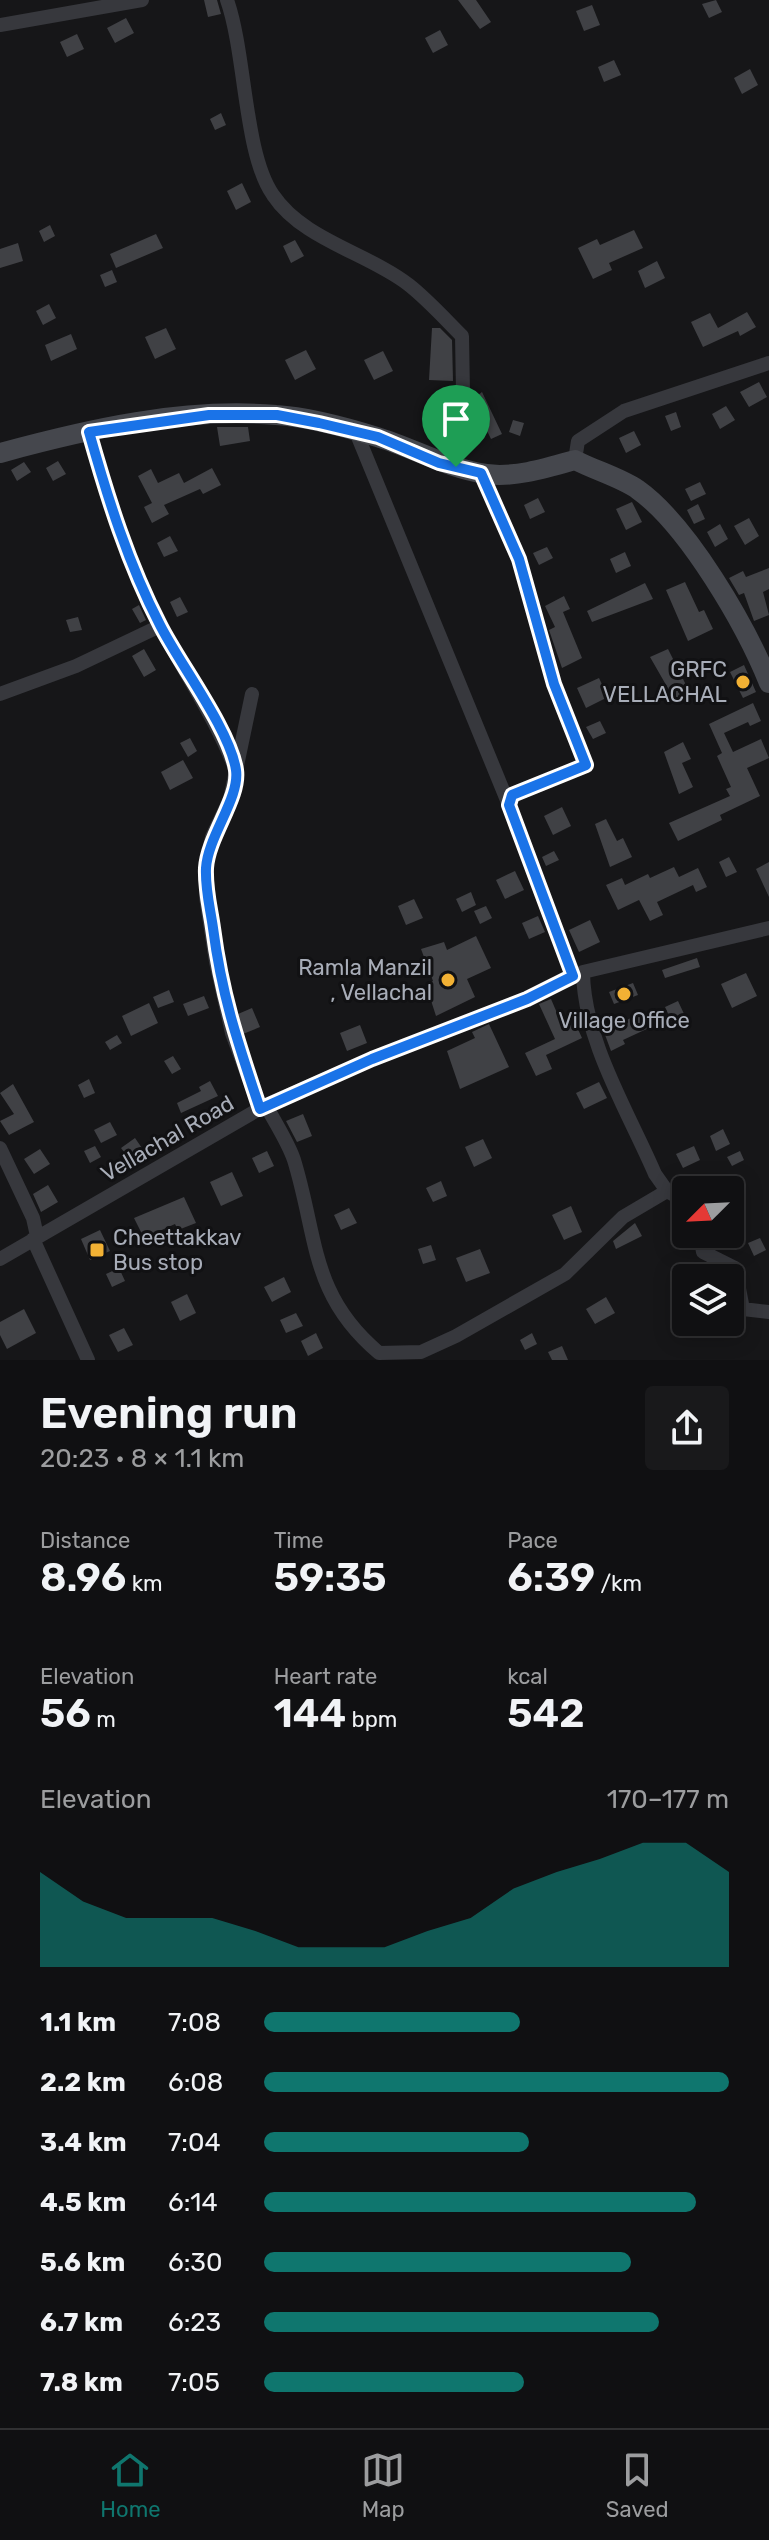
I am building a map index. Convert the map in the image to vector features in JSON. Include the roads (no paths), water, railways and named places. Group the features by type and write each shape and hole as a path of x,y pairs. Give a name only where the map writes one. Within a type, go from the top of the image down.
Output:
{"main road":[{"path":"0,453 89,432 209,415 277,415 356,432 481,473 540,470 575,460 637,489 671,524 737,615 769,683"}],"street":[{"path":"0,25 142,0"},
{"path":"227,0 238,30 255,150 272,195 306,226 409,285 462,336 463,392 456,467"},
{"path":"575,460 578,441 624,411 769,363"},
{"path":"89,432 112,515 160,626 219,727 236,771"},
{"path":"356,432 578,974 599,1046 655,1174 672,1194"},
{"path":"481,473 519,559 546,659 586,765 512,795 509,805"},
{"path":"0,694 76,666 160,626"},
{"path":"252,694 230,799 212,837 206,866 206,897 229,1020 263,1107 293,1158 318,1267 355,1332 379,1353 421,1352 456,1336 565,1274 623,1217 667,1191"},
{"name":"Vellachal Road","path":"0,1259 263,1107 527,999 578,974 769,928"},
{"path":"0,1148 33,1218 35,1238 88,1360"},
{"path":"702,1248 703,1252 735,1268 743,1309 769,1312"}],"place":[{"name":"GRFC VELLACHAL","path":"743,682"},
{"name":"Ramla Manzil , Vellachal","path":"448,980"},
{"name":"Village Office","path":"624,994"},
{"name":"Cheettakkav Bus stop","path":"97,1250"}]}
